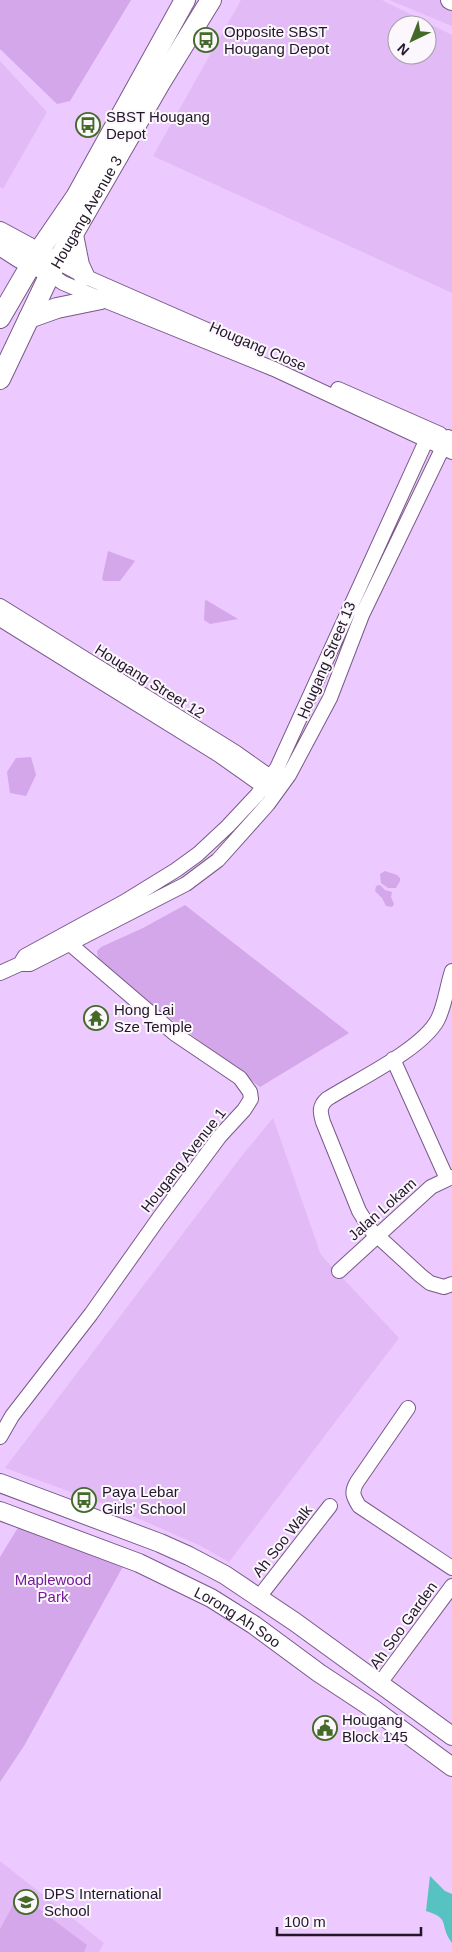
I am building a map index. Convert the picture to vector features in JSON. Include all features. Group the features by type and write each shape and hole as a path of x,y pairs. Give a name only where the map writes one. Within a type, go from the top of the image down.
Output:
{"highway":[{"name":"Hougang Avenue 3","path":"0,318 35,258 76,197 185,0"},
{"name":"Hougang Avenue 3","path":"0,379 54,268 160,82 211,0"},
{"path":"73,235 79,265 84,276"},
{"path":"29,318 57,308 101,299"}],"main road":[{"path":"0,231 35,258"},
{"path":"0,246 35,258 54,268"},
{"name":"Lorong Ah Soo","path":"0,1484 160,1543 226,1576 380,1683 452,1736"},
{"name":"Lorong Ah Soo","path":"0,1511 139,1563 211,1598 254,1625 452,1767"}],"street":[{"name":"Hougang Close","path":"54,268 84,276 449,444"},
{"name":"Hougang Close","path":"54,268 63,283 274,369 429,435"},
{"name":"Hougang Street 13","path":"273,786 277,768 429,435"},
{"name":"Hougang Street 13","path":"65,940 127,908 198,854 273,786 330,698 362,615 449,444"},
{"name":"Hougang Street 12","path":"0,606 235,752 273,786"},
{"name":"Hougang Street 12","path":"0,619 219,756 273,786"},
{"path":"0,973 20,964 30,964 65,940"},
{"name":"Hougang Avenue 1","path":"0,1437 24,1400 92,1314 158,1218 220,1136 244,1110 251,1099 250,1092 240,1078 175,1034 65,940"},
{"path":"452,971 448,1001 433,1027 409,1050 327,1099 322,1103 320,1109 323,1122 360,1211 371,1230 430,1282 444,1287 452,1284"},
{"path":"394,1059 449,1178"},
{"name":"Jalan Lokam","path":"339,1271 431,1187 449,1178"},
{"path":"408,1408 357,1482 353,1490 353,1497 359,1506 452,1568"},
{"name":"Ah Soo Walk","path":"258,1597 330,1506"},
{"name":"Ah Soo Garden","path":"380,1683 452,1586"}],"shaded area":[{"path":"241,0 382,0 412,15 387,15 387,65 437,65 437,28 452,35 452,293 153,156"},
{"path":"389,0 452,0 452,26 437,20 437,15 425,15"},
{"path":"0,61 47,112 3,189 0,187"},
{"path":"273,1118 321,1255 399,1338 229,1562 201,1546 112,1507 5,1468 244,1153"},
{"name":"DPS International School","path":"0,1861 104,1943 99,1952 0,1952"},
{"path":"430,1876 445,1891 452,1894 452,1943 442,1920 426,1911"}],"green space":[{"path":"0,0 131,0 70,101 57,104 0,49"},
{"path":"108,551 135,561 120,581 104,581 102,579"},
{"path":"206,600 238,619 210,624 204,620"},
{"path":"31,757 36,775 26,796 10,793 7,772 16,758"},
{"path":"385,871 400,878 396,888 388,888 381,883 380,874"},
{"path":"380,885 385,890 392,892 391,897 394,904 392,907 386,906 382,898 375,891 376,886"},
{"path":"185,905 349,1033 260,1087 142,997 98,959 97,951 101,947 143,928"},
{"name":"Maplewood Park","path":"22,1521 126,1561 24,1746 0,1782 0,1557"},
{"path":"19,1894 87,1945 84,1952 0,1952 0,1929"}],"place":[{"name":"Opposite SBST Hougang Depot","path":"206,40"},
{"name":"SBST Hougang Depot","path":"88,125"},
{"name":"Hong Lai Sze Temple","path":"96,1018"},
{"name":"Paya Lebar Girls' School","path":"84,1500"},
{"name":"Hougang Block 145","path":"325,1728"},
{"name":"DPS International School","path":"26,1902"}]}
